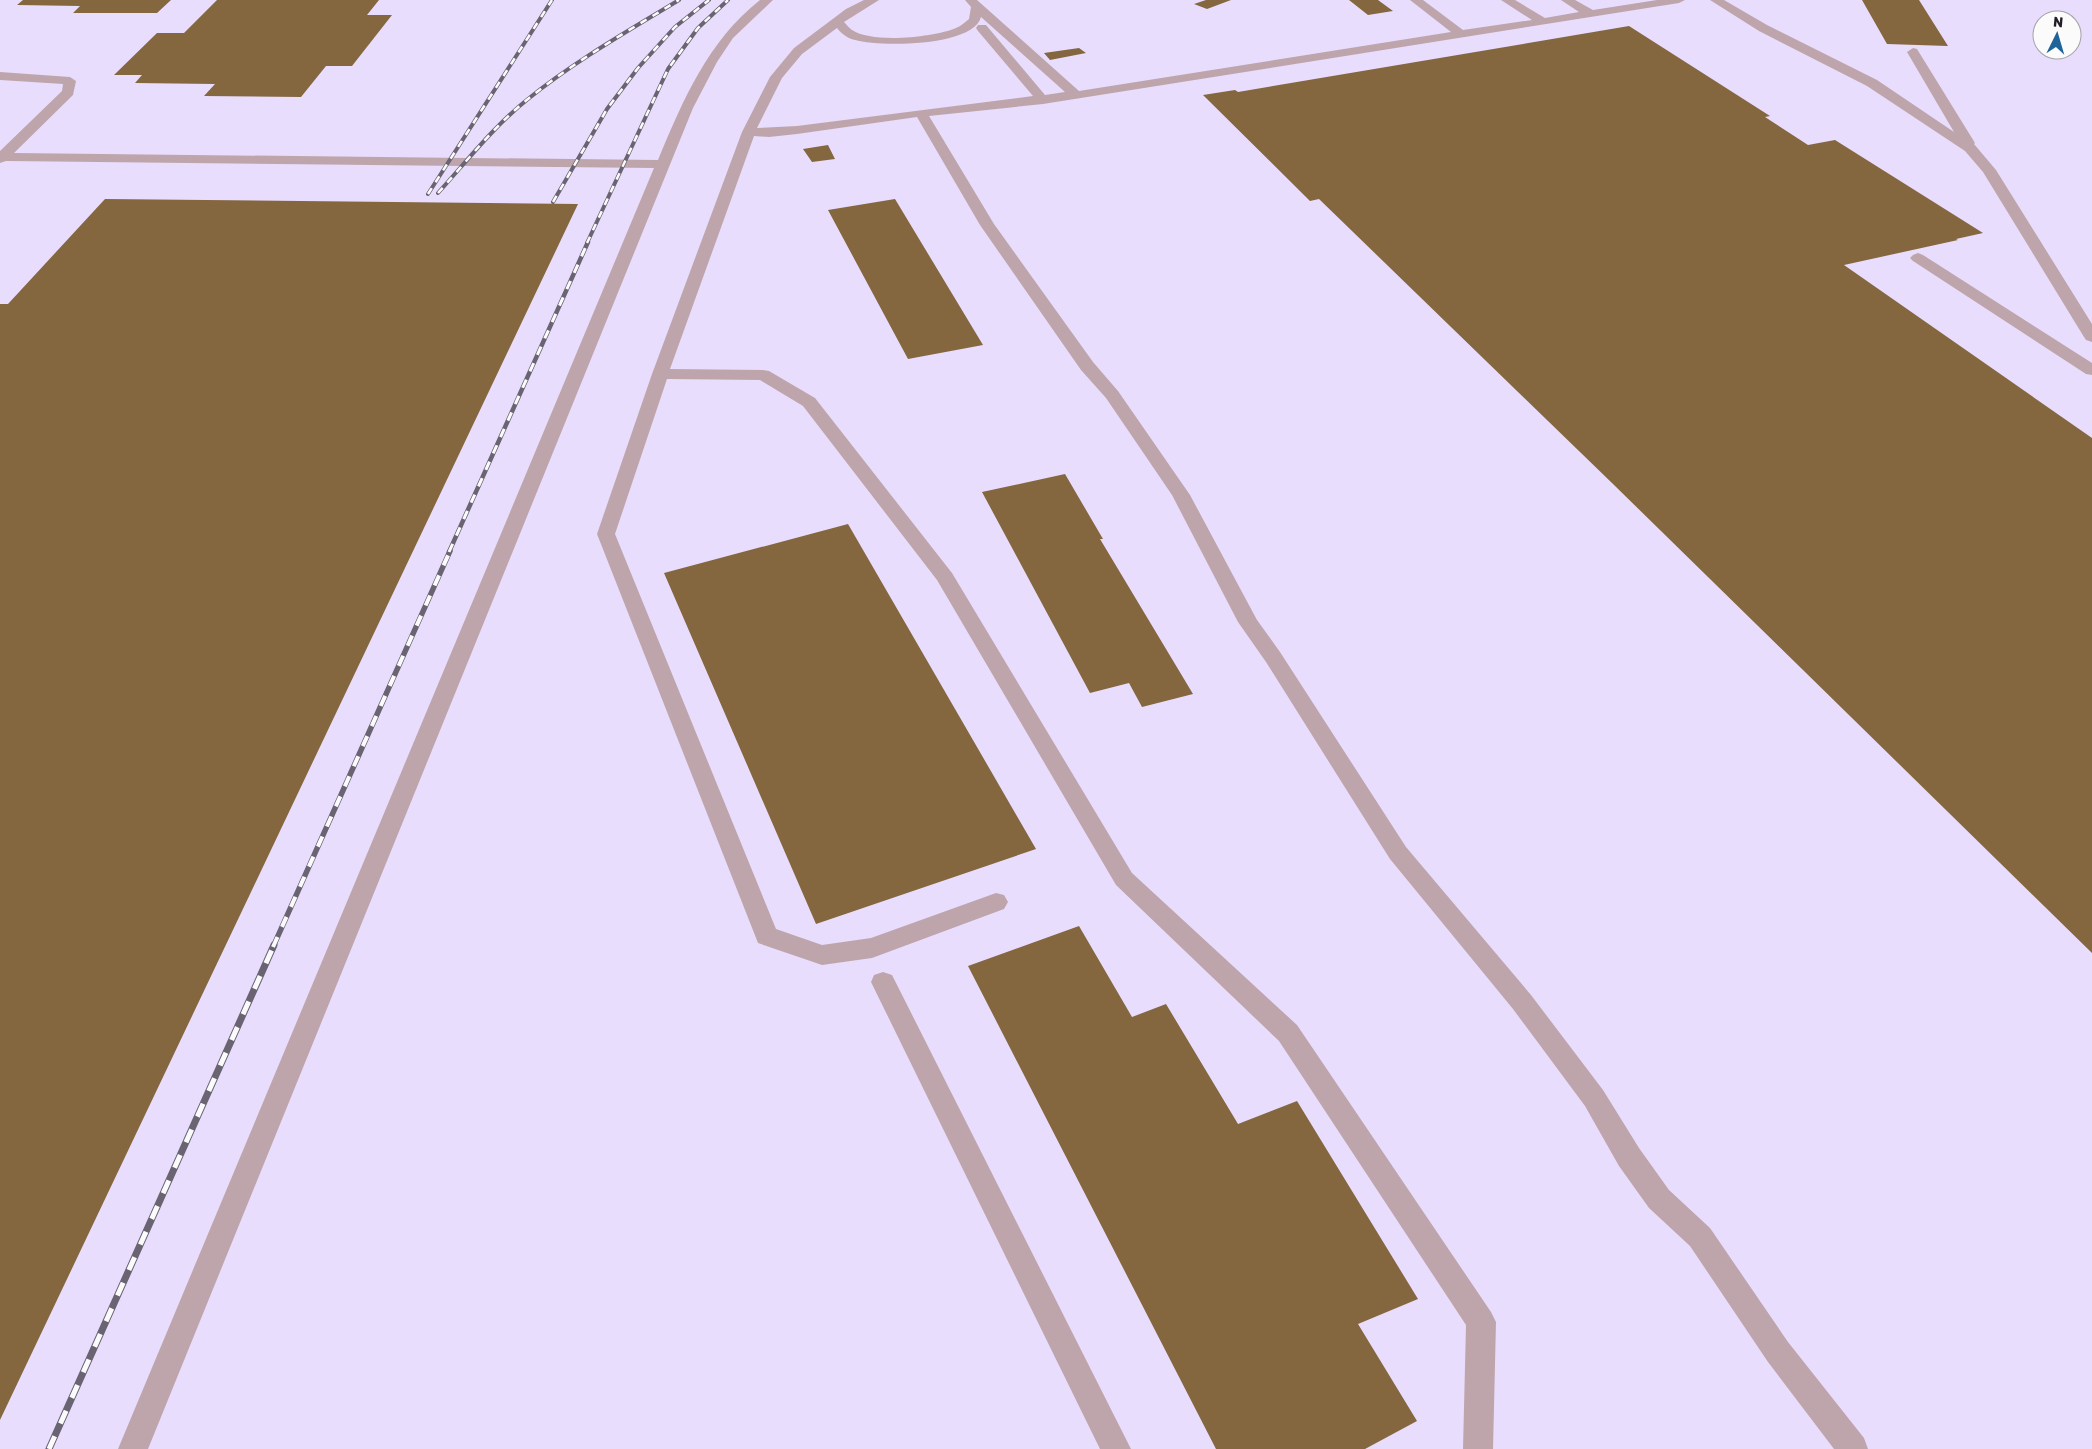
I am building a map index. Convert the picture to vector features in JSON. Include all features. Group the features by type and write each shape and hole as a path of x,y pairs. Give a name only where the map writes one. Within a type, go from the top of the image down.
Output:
{"lane":[{"path":"133,1449 686,108 712,59 730,31 767,0"},
{"path":"873,0 837,21 798,51 776,77 749,132 660,374 606,534 767,936 822,955 872,948 996,902"},
{"path":"1416,0 1462,35"},
{"path":"1507,0 1544,22"},
{"path":"1567,0 1591,14"},
{"path":"749,132 769,133 798,130 921,113 1043,100 1679,0"},
{"path":"1716,0 1764,28 1872,83 1970,148"},
{"path":"974,3 1076,95"},
{"path":"974,3 975,20 1043,100"},
{"path":"837,21 849,34 870,40 904,41 938,38 960,31 975,20"},
{"path":"1913,52 1970,148 1989,170 2092,337"},
{"path":"0,76 70,81 68,92 1,158"},
{"path":"921,113 987,225 1087,366 1112,396 1181,496 1248,622 1273,657 1398,853 1522,1002 1594,1098 1629,1157 1659,1199 1700,1237 1778,1352 1853,1449"},
{"path":"1,158 663,164"},
{"path":"1918,258 2092,370"},
{"path":"660,374 763,376 809,402 944,577 1124,879 1288,1033 1481,1322 1478,1449"},
{"path":"883,982 1116,1449"}],"shaded area":[{"path":"0,0 2092,0 2092,1449 0,1449"}],"building":[{"path":"23,0 171,0 157,13 73,13 80,6 17,5"},
{"path":"217,0 379,0 367,15 392,15 352,66 326,66 301,97 204,96 215,84 135,83 142,75 114,75 157,33 184,33"},
{"path":"1206,0 1231,0 1207,9 1194,4"},
{"path":"1349,0 1378,0 1393,11 1368,15"},
{"path":"1862,0 1919,0 1948,46 1887,44"},
{"path":"1629,26 1770,116 1765,117 1808,145 1835,140 1983,233 1844,265 2092,438 2092,953 1319,199 1310,201 1203,95 1235,90 1238,92"},
{"path":"1079,48 1086,53 1050,60 1044,53"},
{"path":"828,145 835,159 812,162 803,149"},
{"path":"105,199 578,204 0,1420 0,304 8,304"},
{"path":"895,199 983,345 908,359 828,210"},
{"path":"1065,474 1103,539 1100,539 1193,694 1142,707 1129,683 1090,693 982,492"},
{"path":"848,524 1036,849 816,924 664,573"},
{"path":"1079,926 1132,1017 1166,1004 1238,1124 1297,1101 1418,1299 1358,1324 1417,1421 1365,1449 1216,1449 968,966"}],"railway":[{"path":"428,194 552,0"},
{"path":"438,193 492,132 528,99 583,59 679,0"},
{"path":"553,202 607,109 638,68 675,27 709,0"},
{"path":"587,243 668,69 698,28 728,0"},
{"path":"449,552 588,242"},
{"path":"273,947 450,551"},
{"path":"49,1449 274,945"}]}
